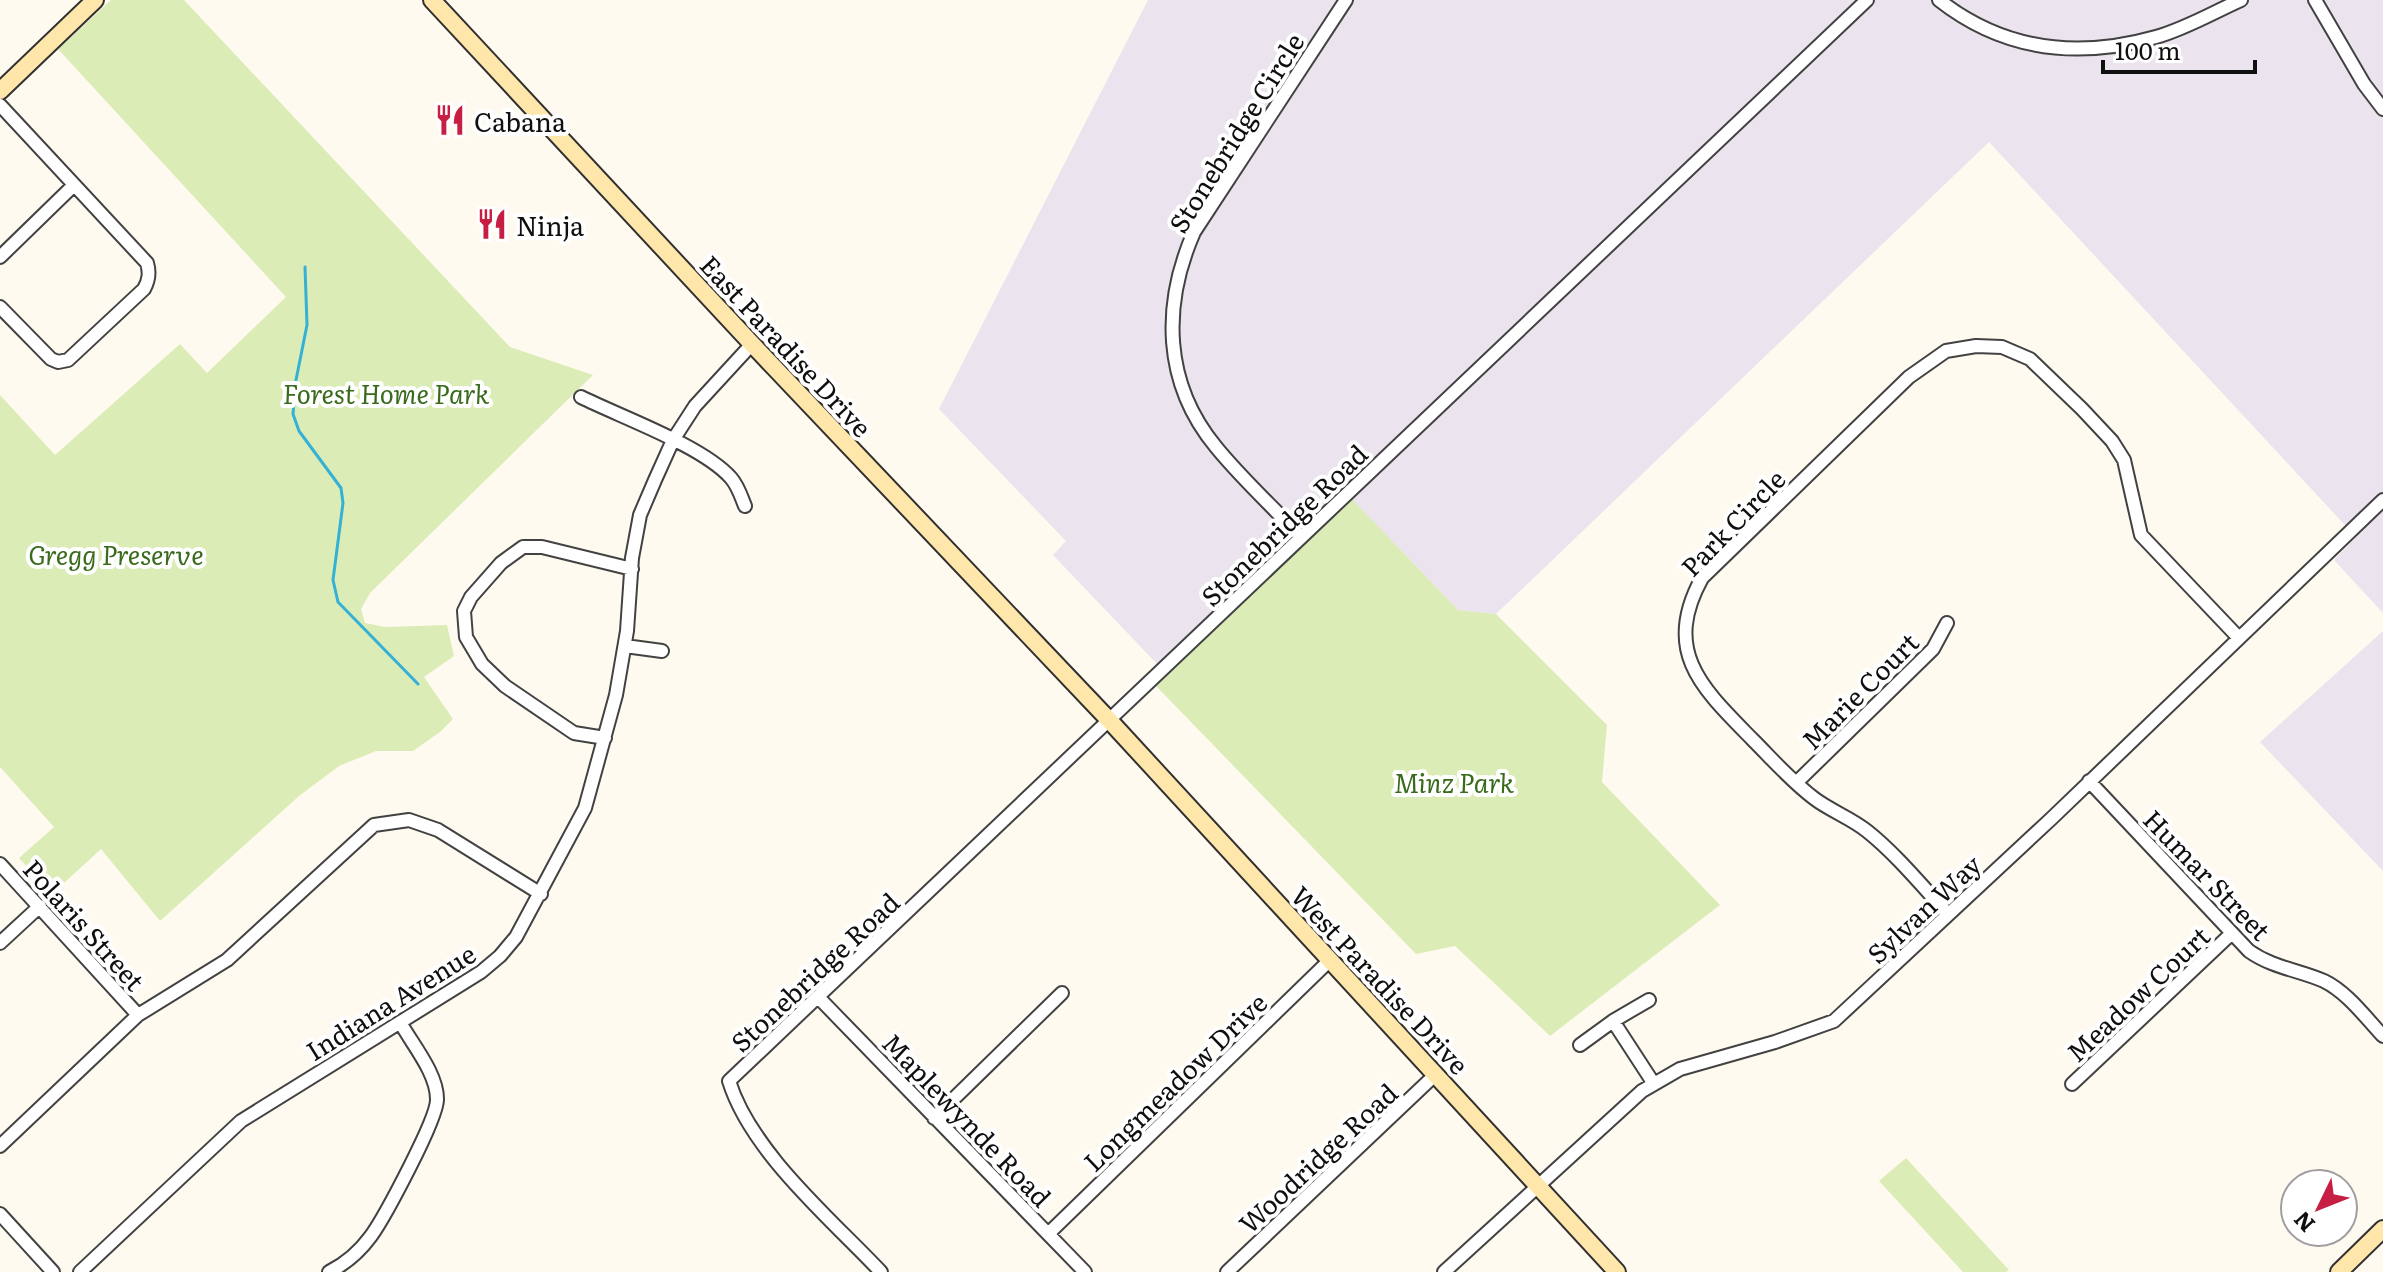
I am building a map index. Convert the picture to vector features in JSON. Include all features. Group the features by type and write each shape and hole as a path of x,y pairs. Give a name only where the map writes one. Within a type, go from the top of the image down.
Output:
{"street":[{"path":"0,91 95,0"},
{"name":"East Paradise Drive","path":"432,0 752,344 1109,720"},
{"name":"Stonebridge Circle","path":"1301,537 1216,447 1186,398 1177,368 1172,329 1174,292 1182,260 1194,232 1346,0"},
{"name":"Stonebridge Road","path":"881,1272 768,1153 729,1081 1867,0"},
{"path":"1939,0 1982,27 2021,42 2058,50 2106,49 2159,36 2241,0"},
{"path":"2315,0 2364,84 2383,109"},
{"path":"0,105 147,263 149,281 68,360 58,362 51,359 0,307"},
{"path":"0,257 74,185"},
{"name":"Indiana Avenue","path":"80,1272 241,1121 481,972 516,937 585,808 616,695 625,646 640,515 673,440 695,406 752,344"},
{"name":"Park Circle","path":"1948,914 1868,831 1817,800 1796,783 1707,693 1693,670 1685,622 1689,602 1702,578 1909,377 1946,351 1976,346 2002,347 2030,359 2112,441 2124,460 2141,535 2238,637"},
{"path":"581,397 716,464 731,477 745,506"},
{"name":"Sylvan Way","path":"1444,1272 1642,1091 1680,1069 1775,1042 1834,1021 2383,500"},
{"path":"605,738 574,733 505,686 482,664 466,637 464,611 471,597 501,563 523,547 542,547 632,569"},
{"name":"Marie Court","path":"1796,783 1933,649 1947,623"},
{"path":"625,646 662,651"},
{"name":"West Paradise Drive","path":"1109,720 1617,1272"},
{"name":"Humar Street","path":"2089,781 2232,933 2261,959 2326,982 2357,1008 2383,1036"},
{"path":"0,1146 95,1052 138,1015 227,960 374,825 409,820 438,830 541,894"},
{"name":"Polaris Street","path":"0,864 138,1015"},
{"path":"0,943 40,906"},
{"name":"Meadow Court","path":"2072,1084 2232,933"},
{"name":"Longmeadow Drive","path":"1049,1233 1330,960"},
{"path":"934,1118 1062,993"},
{"name":"Maplewynde Road","path":"819,998 1085,1272"},
{"path":"1580,1045 1649,1000"},
{"path":"1613,1021 1654,1084"},
{"path":"329,1272 344,1265 371,1235 430,1128 437,1099 430,1075 400,1022"},
{"name":"Woodridge Road","path":"1227,1272 1436,1074"},
{"path":"0,1214 53,1272"},
{"path":"2339,1272 2383,1229"}],"shaded area":[{"path":"1148,0 2383,0 2383,613 2334,560 2356,537 1989,142 1496,614 1458,610 1342,489 1158,665 1053,555 1066,541 939,409"},
{"path":"2383,631 2383,871 2260,742"}],"green space":[{"name":"Forest Home Park","path":"111,0 184,0 510,347 593,375 370,593 361,609 365,623 385,627 447,625 454,656 424,677 453,719 413,751 376,751 339,766 299,796 160,921 101,849 52,894 19,858 54,827 0,767 0,395 55,455 180,344 207,373 286,297 58,49"},
{"name":"Minz Park","path":"1352,499 1458,610 1496,614 1607,725 1602,782 1720,905 1550,1036 1455,946 1416,954 1156,686"},
{"path":"1906,1158 2009,1270 1963,1272 1879,1181"}],"waterway":[{"path":"305,267 307,325 293,414 299,431 341,488 343,503 333,580 338,602 418,684"}],"place":[{"name":"Cabana","path":"450,120"},
{"name":"Ninja","path":"492,224"}],"park label":[{"name":"Gregg Preserve","path":"116,553"}]}
